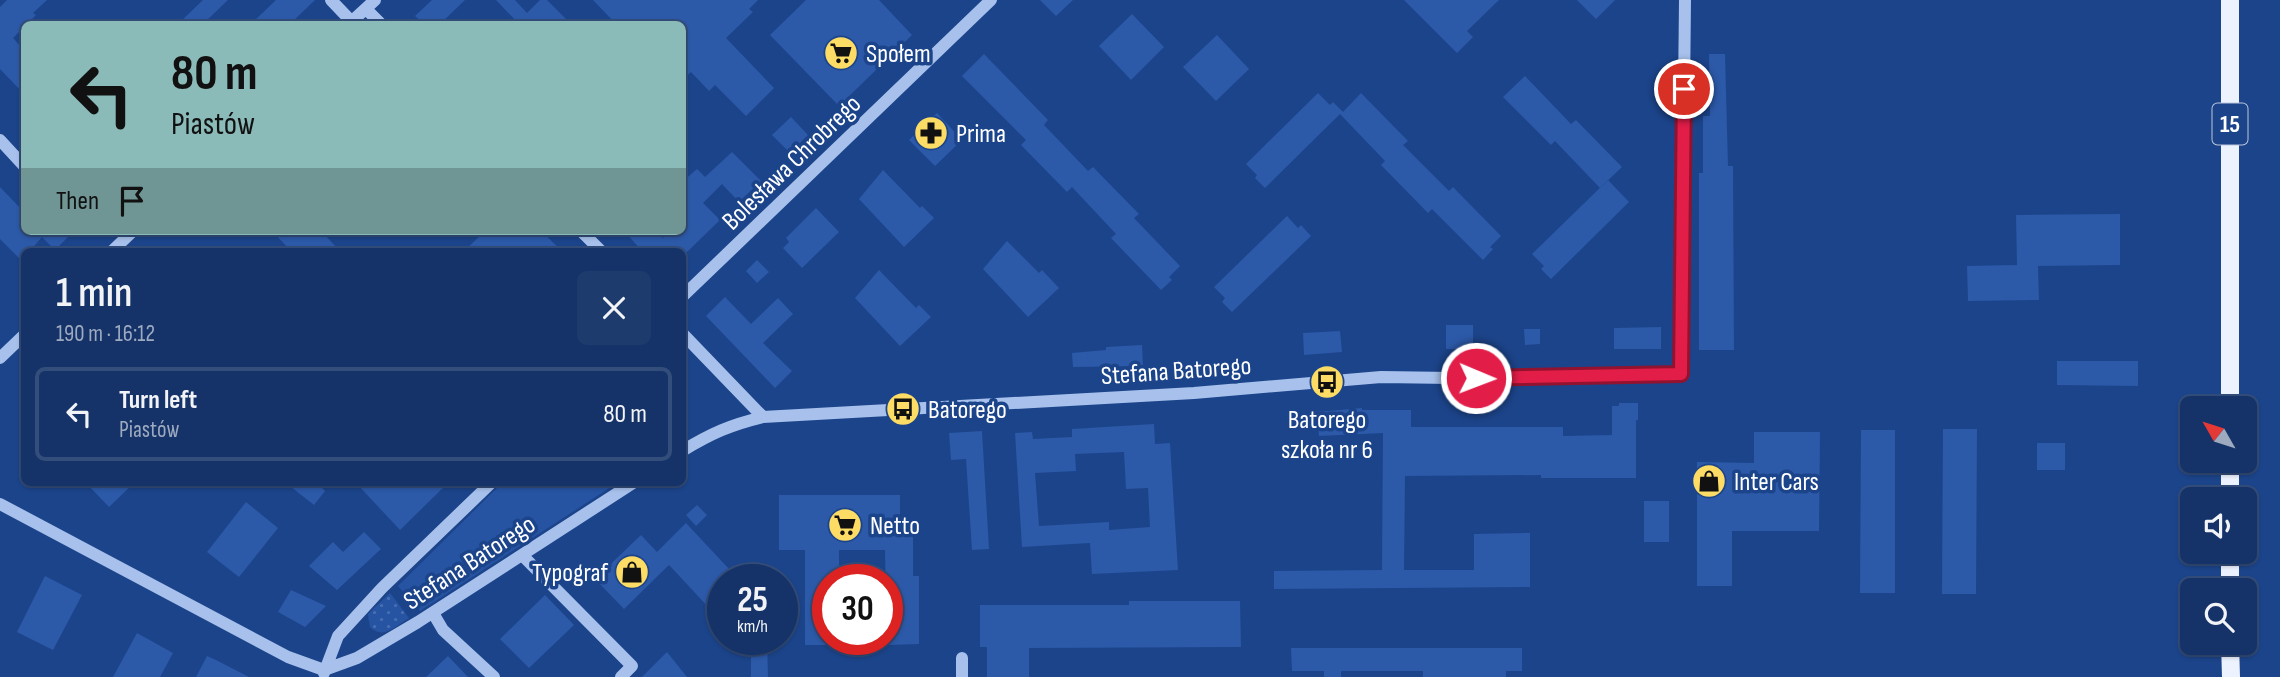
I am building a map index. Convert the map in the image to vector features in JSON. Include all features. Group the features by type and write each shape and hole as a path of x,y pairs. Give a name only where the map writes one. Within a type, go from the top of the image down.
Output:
{"main road":[{"name":"15","path":"2230,0 2230,396"},
{"path":"2230,655 2231,677"}],"street":[{"path":"331,0 349,21"},
{"name":"Bolesława Chrobrego","path":"686,293 991,0"},
{"name":"Stefana Batorego","path":"686,449 722,429 763,417 1194,393 1381,377 1523,379 1681,374 1685,0"},
{"path":"353,21 370,4 379,21"},
{"path":"0,141 21,163"},
{"path":"115,248 129,235"},
{"path":"586,235 598,248"},
{"path":"686,337 763,417"},
{"path":"0,358 21,338"},
{"path":"0,503 288,657 324,673 338,636 382,588 488,486"},
{"name":"Stefana Batorego","path":"324,673 357,658 433,613 628,486"},
{"path":"522,555 632,666 621,677"},
{"path":"433,613 443,630 494,677"},
{"path":"962,658 962,677"}],"shaded area":[{"path":"499,486 612,486 420,611 398,586"},
{"path":"390,593 409,618 385,632 375,631 370,627 368,614"}],"building":[{"path":"7,0 47,0 33,13 36,15 30,21 21,21 21,30 13,38 21,47 21,91 0,69 0,7"},
{"path":"203,0 228,0 206,21 181,21"},
{"path":"276,0 315,0 293,21 254,21"},
{"path":"432,0 465,0 443,21 421,21 415,16"},
{"path":"496,0 515,0 527,13 540,0 547,0 568,21 516,21"},
{"path":"593,0 758,0 749,9 753,12 726,38 774,88 746,116 715,85 709,91 691,72 686,76 686,21 613,21"},
{"name":"Społem","path":"806,0 879,0 912,35 839,106 770,35"},
{"path":"1040,0 1073,0 1056,16"},
{"path":"1404,0 1499,0 1467,31 1473,37 1457,53"},
{"path":"1577,0 1615,0 1596,19"},
{"path":"1132,14 1164,47 1131,80 1099,46"},
{"path":"1217,35 1249,69 1216,101 1183,67"},
{"path":"984,54 1048,120 1044,125 1088,171 1093,167 1139,214 1134,218 1180,266 1169,277 1172,280 1161,290 1111,238 1116,234 1072,187 1067,192 1021,145 1026,140 962,76"},
{"path":"1709,54 1725,54 1728,166 1733,166 1734,350 1699,350 1699,173 1703,173 1703,116 1710,116"},
{"path":"1525,76 1571,124 1576,120 1622,167 1600,188 1555,141 1551,145 1503,97"},
{"path":"1318,93 1330,105 1333,102 1343,112 1361,93 1408,141 1403,145 1449,191 1453,187 1501,236 1490,247 1493,249 1483,260 1432,209 1428,213 1381,165 1385,161 1340,114 1265,188 1255,178 1257,175 1246,164"},
{"path":"937,113 962,140 935,166 909,140"},
{"path":"791,117 808,135 790,153 772,135"},
{"path":"732,152 761,181 739,202 722,184 703,203 720,220 687,252 686,248 639,248 628,235 660,235 663,238 666,235 686,235 686,179 697,169 705,177"},
{"path":"883,170 920,208 922,206 934,218 904,247 859,199"},
{"path":"1608,180 1629,202 1551,279 1541,269 1544,266 1532,254"},
{"path":"0,187 21,209 21,235 70,235 57,248 53,248 42,237 32,248 21,248 21,260 0,239"},
{"path":"816,208 839,232 802,268 783,248 789,242 786,238"},
{"path":"2120,214 2120,265 2038,266 2039,300 1968,301 1967,266 2017,265 2016,215"},
{"path":"1287,216 1298,228 1301,225 1311,236 1232,312 1222,302 1225,298 1214,287"},
{"path":"276,235 325,235 337,248 288,248"},
{"path":"481,235 545,235 559,248 467,248"},
{"path":"1007,241 1039,273 1042,270 1059,288 1028,317 983,269"},
{"path":"757,260 769,272 757,283 746,271"},
{"path":"879,270 916,308 919,305 931,317 900,346 855,298"},
{"path":"725,297 751,324 778,298 793,314 763,343 792,371 775,388 706,316"},
{"path":"1446,325 1473,325 1473,349 1446,349"},
{"path":"1661,327 1661,349 1614,349 1614,328"},
{"path":"1524,329 1540,329 1540,344 1525,345"},
{"path":"1340,331 1342,352 1304,355 1303,333"},
{"path":"1142,345 1143,366 1073,367 1072,353 1106,350 1106,347"},
{"path":"2057,361 2138,361 2138,386 2057,385"},
{"path":"1619,403 1638,403 1636,478 1541,478 1541,475 1405,476 1404,570 1474,570 1474,534 1530,533 1530,587 1274,589 1274,571 1382,570 1383,433 1319,436 1317,412 1362,408 1411,410 1411,427 1563,427 1563,436 1612,435 1612,406 1619,406"},
{"path":"1154,424 1155,444 1170,443 1178,570 1092,574 1090,543 1022,547 1015,433 1032,432 1033,439 1072,437 1072,429","holes":["1124,452 1126,489 1148,488 1150,527 1109,530 1109,522 1039,526 1035,473 1076,471 1075,454"]},
{"path":"1943,429 1977,429 1976,594 1942,594"},
{"path":"1861,430 1895,430 1895,593 1860,593"},
{"path":"982,431 989,549 972,550 966,459 951,460 949,433"},
{"path":"1754,432 1820,432 1819,531 1732,531 1732,586 1697,586 1697,462 1754,463"},
{"path":"2037,443 2065,443 2065,470 2037,470"},
{"path":"89,486 131,486 109,507"},
{"path":"290,486 320,486 325,491 314,505"},
{"path":"359,486 445,486 400,530"},
{"path":"779,495 900,495 900,534 913,534 913,576 919,576 919,644 903,644 903,564 885,564 885,550 839,550 839,564 812,564 812,645 805,645 805,550 779,550"},
{"path":"1644,501 1669,501 1669,542 1644,542"},
{"path":"246,502 278,528 239,577 207,552"},
{"path":"697,505 707,515 696,526 686,515"},
{"path":"686,523 724,564 707,564 707,606 669,565 624,609 595,579 641,535 657,552"},
{"path":"364,532 381,549 337,590 309,566 333,542 343,552"},
{"path":"45,576 82,595 53,650 17,632"},
{"path":"291,590 326,606 305,627 278,612"},
{"path":"545,595 574,625 529,668 500,639"},
{"path":"1129,601 1240,601 1241,647 1029,648 1029,677 987,677 987,647 980,647 980,605 1129,605"},
{"path":"137,633 173,653 160,677 113,677"},
{"path":"1291,648 1522,648 1522,671 1506,671 1506,677 1423,677 1423,671 1341,671 1341,677 1324,677 1324,671 1292,671"},
{"path":"667,652 687,677 642,677"},
{"path":"751,655 767,655 768,677 751,677"},
{"path":"207,656 216,660 249,677 196,677"},
{"path":"448,656 468,677 426,677"}],"place":[{"name":"Społem","path":"841,53"},
{"name":"Prima","path":"931,133"},
{"name":"Batorego szkoła nr 6","path":"1327,382"},
{"name":"Batorego","path":"903,409"},
{"name":"Inter Cars","path":"1709,481"},
{"name":"Netto","path":"845,525"},
{"name":"Typograf","path":"632,572"}],"route":[{"path":"1476,378 1681,374 1684,89"}]}
